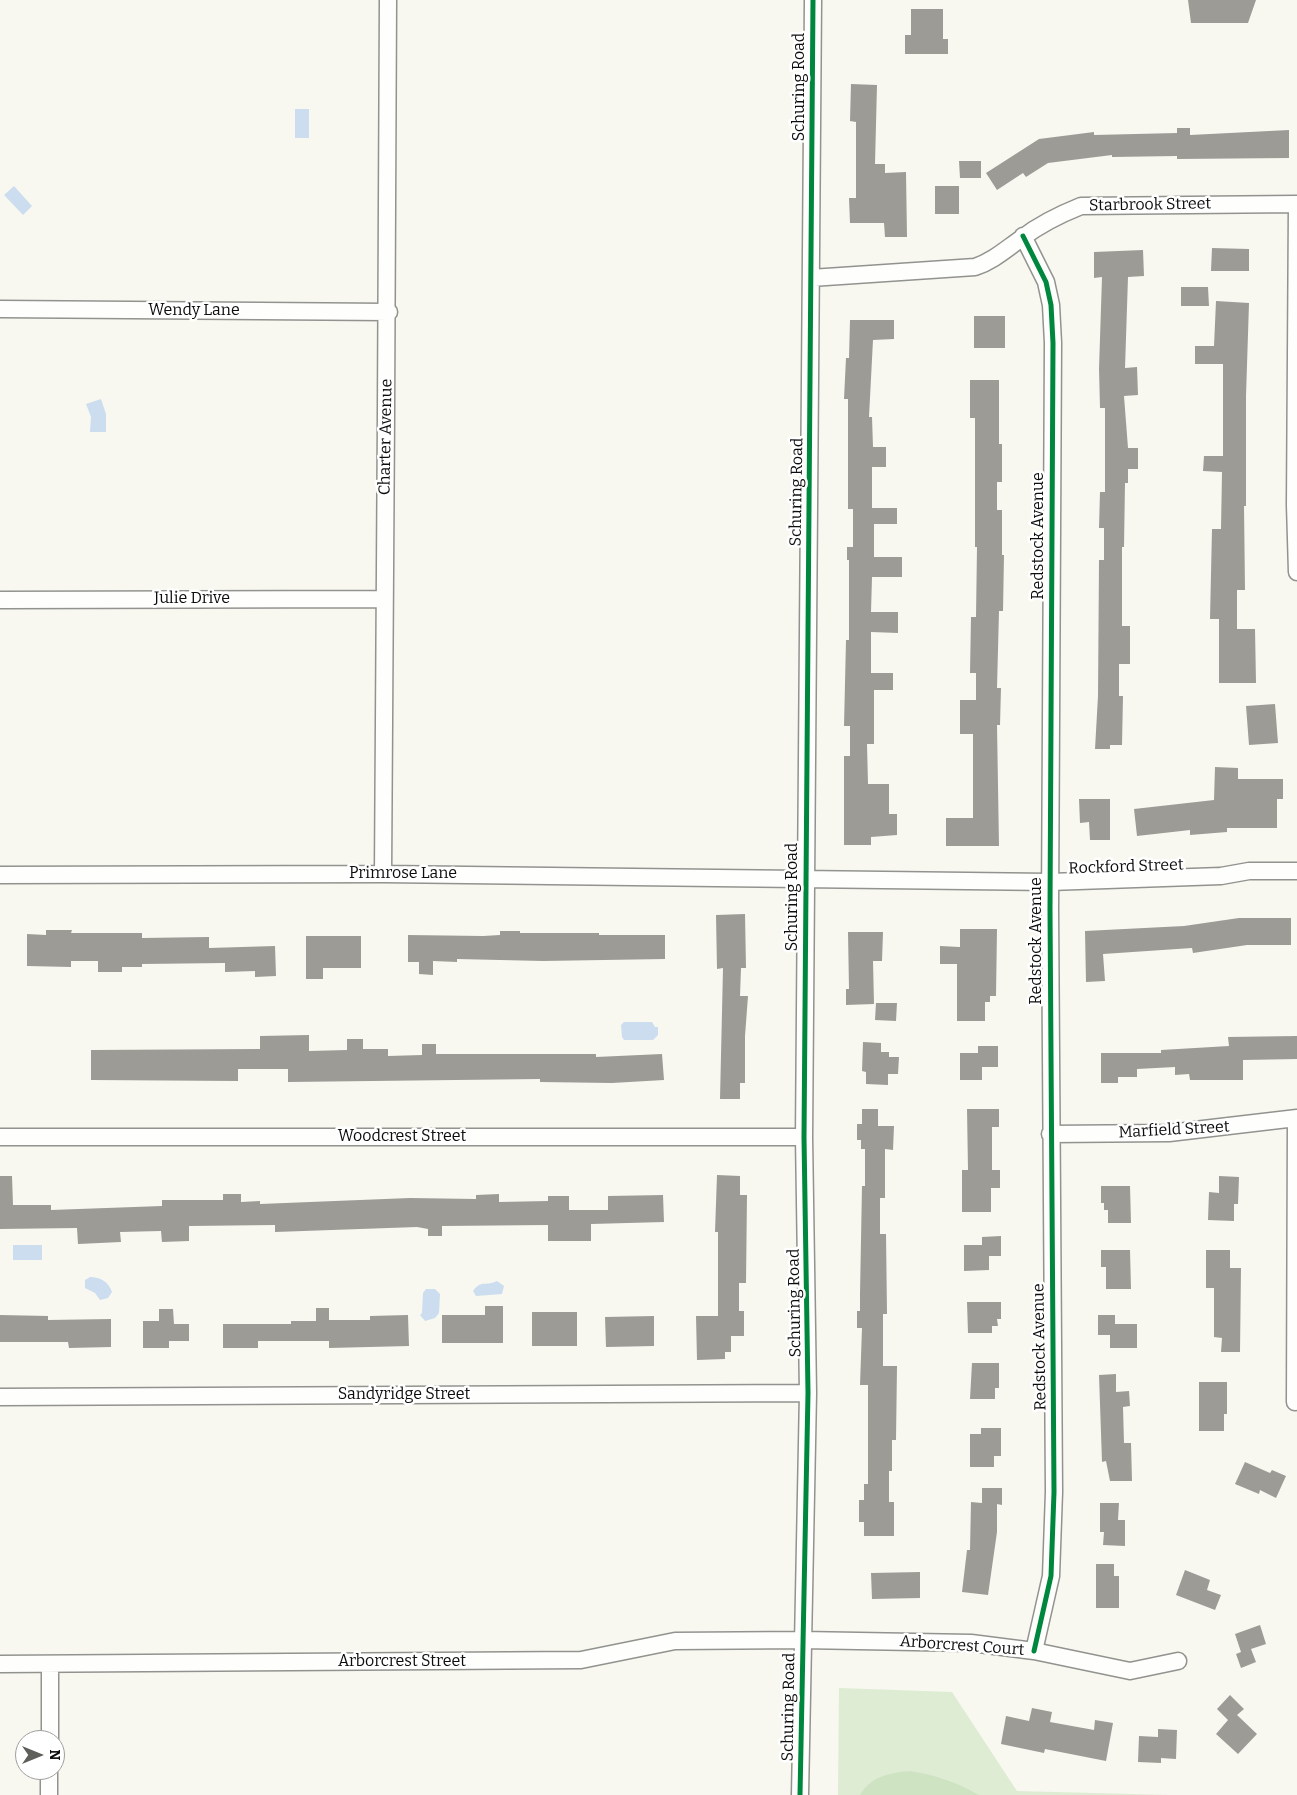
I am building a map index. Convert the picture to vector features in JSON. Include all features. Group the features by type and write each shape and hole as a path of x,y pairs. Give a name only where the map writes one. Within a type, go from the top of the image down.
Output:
{"street":[{"name":"Charter Avenue","path":"383,874 383,599 389,312 388,0"},
{"name":"Schuring Road","path":"800,1795 808,1393 804,1137 813,0"},
{"name":"Starbrook Street","path":"811,278 975,267 990,262 1023,236 1081,206 1297,204"},
{"path":"1297,204 1297,572"},
{"name":"Redstock Avenue","path":"1023,236 1046,282 1051,305 1053,343 1050,882 1053,1510 1051,1576 1034,1650"},
{"name":"Wendy Lane","path":"0,309 389,312"},
{"name":"Julie Drive","path":"0,600 383,599"},
{"name":"Rockford Street","path":"806,878 1050,882 1221,876 1249,872 1297,871"},
{"name":"Primrose Lane","path":"0,875 383,874 806,878"},
{"path":"1295,1402 1297,1118"},
{"name":"Marfield Street","path":"1050,1134 1169,1133 1297,1118"},
{"name":"Woodcrest Street","path":"0,1137 804,1137"},
{"name":"Sandyridge Street","path":"0,1396 808,1393"},
{"name":"Arborcrest Court","path":"802,1640 972,1643 1034,1650 1130,1671 1178,1661"},
{"name":"Arborcrest Street","path":"0,1664 581,1660 675,1641 802,1640"},
{"path":"50,1664 50,1730"},
{"path":"49,1795 50,1780"}],"green space":[{"path":"839,1688 952,1692 1017,1791 1170,1795 838,1795"},
{"path":"910,1771 946,1780 979,1795 860,1795 864,1789 881,1777"}],"water":[{"path":"295,109 309,109 309,138 295,138"},
{"path":"14,186 32,206 23,215 4,195"},
{"path":"101,399 106,414 106,432 90,432 91,417 86,404"},
{"path":"624,1022 652,1022 655,1027 658,1027 658,1035 653,1040 624,1040 621,1025"},
{"path":"13,1245 42,1245 42,1260 13,1260"},
{"path":"90,1277 101,1279 109,1285 112,1292 108,1298 100,1300 95,1293 85,1288 85,1280"},
{"path":"497,1281 504,1286 502,1294 476,1296 473,1291 481,1284"},
{"path":"426,1289 435,1289 440,1294 439,1313 435,1318 425,1321 420,1315 422,1313 423,1293"}],"building":[{"path":"1188,0 1256,0 1248,23 1191,23"},
{"path":"911,9 943,9 943,39 948,39 948,54 905,54 905,35 911,35"},
{"path":"851,84 877,85 875,164 885,164 885,173 906,172 907,237 885,237 884,223 850,223 849,198 856,198 856,122 850,121"},
{"path":"1177,128 1190,128 1190,135 1289,130 1289,158 1177,159 1177,156 1112,157 1112,155 1048,163 1026,177 1023,173 997,190 986,173 1039,139 1094,132 1094,135 1177,133"},
{"path":"959,161 981,161 981,178 960,178"},
{"path":"935,186 959,186 959,214 935,214"},
{"path":"1212,248 1249,249 1249,271 1211,271"},
{"path":"1143,250 1144,276 1128,277 1125,368 1137,367 1138,395 1124,396 1128,448 1138,448 1138,469 1128,469 1128,483 1125,483 1124,547 1122,547 1122,626 1130,626 1130,664 1119,664 1119,696 1123,696 1122,745 1110,745 1110,749 1095,749 1098,696 1099,560 1104,560 1104,528 1099,528 1100,492 1105,492 1105,408 1100,408 1099,369 1102,277 1094,278 1094,252"},
{"path":"1181,287 1208,287 1209,306 1181,306"},
{"path":"1216,301 1249,303 1246,396 1246,506 1244,506 1245,590 1237,590 1237,629 1255,629 1256,683 1219,683 1219,619 1210,619 1212,529 1221,529 1222,472 1203,471 1204,456 1223,456 1223,364 1195,364 1195,346 1214,346"},
{"path":"974,316 1005,316 1005,348 974,348"},
{"path":"850,320 894,320 894,339 873,340 869,417 872,417 873,447 886,447 886,467 872,467 872,508 897,508 897,524 874,524 874,557 902,557 902,577 872,577 871,612 898,612 898,633 871,632 871,673 893,673 893,690 874,690 874,744 867,744 868,784 889,784 889,814 897,814 897,835 871,837 871,845 844,845 844,756 850,756 850,726 844,726 846,640 849,640 849,560 847,560 847,547 853,547 853,509 848,509 848,399 844,399 846,358 849,358"},
{"path":"970,380 999,380 999,444 1002,444 1002,482 997,482 997,510 1002,510 1002,555 1004,555 1003,611 999,611 997,688 1001,688 1000,725 997,725 999,846 946,846 946,818 973,818 973,734 960,734 960,700 976,700 976,673 970,673 971,617 976,617 977,547 975,547 975,418 970,418"},
{"path":"1275,704 1278,743 1249,745 1246,706"},
{"path":"1215,767 1238,768 1238,779 1283,779 1283,799 1277,799 1277,828 1227,828 1227,832 1190,835 1190,830 1137,836 1134,809 1214,800"},
{"path":"1079,799 1110,799 1110,840 1090,840 1089,822 1080,823"},
{"path":"745,914 746,968 741,968 740,996 748,996 745,1036 745,1083 740,1083 740,1099 720,1099 723,968 717,969 716,915"},
{"path":"1239,918 1291,918 1291,945 1247,945 1193,953 1192,948 1103,954 1105,981 1086,982 1085,931 1184,926"},
{"path":"960,929 997,929 996,996 990,996 990,1002 985,1002 985,1021 957,1021 957,964 940,964 940,946 960,947"},
{"path":"46,930 72,930 71,933 142,933 142,938 209,937 209,948 275,946 276,976 255,977 255,971 225,972 225,963 142,964 142,967 122,967 122,972 98,972 98,961 71,961 71,967 27,966 27,934 46,935"},
{"path":"500,931 520,931 520,933 599,933 599,935 665,935 665,959 543,961 457,959 457,962 433,961 433,975 419,974 419,962 408,962 408,935 483,936 500,935"},
{"path":"848,932 883,932 882,961 873,961 874,1004 846,1005 846,989 849,989"},
{"path":"306,936 361,936 361,968 323,968 323,979 306,979"},
{"path":"876,1003 897,1003 896,1021 875,1020"},
{"path":"309,1035 309,1051 347,1050 347,1039 363,1039 363,1049 388,1049 388,1056 422,1055 422,1044 436,1044 436,1054 596,1054 596,1057 662,1054 664,1080 612,1083 540,1082 540,1079 288,1082 288,1069 238,1069 238,1081 91,1080 91,1050 260,1049 260,1036"},
{"path":"1297,1036 1297,1059 1243,1060 1243,1080 1190,1080 1189,1074 1175,1075 1175,1067 1137,1069 1137,1077 1118,1077 1118,1083 1101,1083 1101,1053 1161,1053 1161,1050 1229,1046 1228,1037"},
{"path":"863,1042 881,1043 881,1052 889,1052 889,1057 899,1057 898,1074 888,1074 888,1085 866,1084 866,1072 862,1071"},
{"path":"978,1046 998,1046 998,1067 982,1067 982,1080 960,1080 960,1053 978,1053"},
{"path":"862,1109 878,1109 878,1126 894,1126 893,1150 885,1149 885,1198 880,1198 880,1234 886,1234 887,1314 883,1314 883,1366 897,1366 896,1440 892,1440 892,1471 889,1471 889,1502 894,1502 894,1536 864,1536 864,1522 859,1522 859,1500 864,1500 864,1484 868,1484 868,1385 860,1385 862,1328 857,1328 857,1311 860,1311 862,1186 865,1186 865,1149 861,1149 861,1140 857,1140 857,1124 862,1124"},
{"path":"967,1109 999,1109 999,1127 992,1127 992,1170 1000,1170 1000,1188 991,1188 991,1212 962,1212 962,1170 968,1170"},
{"path":"717,1175 740,1176 740,1195 747,1195 746,1283 739,1283 739,1311 744,1311 744,1336 731,1336 731,1352 725,1352 725,1359 697,1360 696,1316 718,1316 718,1232 715,1232"},
{"path":"0,1176 12,1176 13,1205 51,1205 51,1210 162,1206 162,1200 223,1200 223,1194 241,1194 241,1202 260,1201 260,1204 410,1198 476,1199 476,1195 499,1194 499,1202 548,1201 548,1196 569,1196 569,1210 608,1210 608,1196 663,1195 664,1222 591,1224 591,1241 548,1241 548,1225 442,1226 442,1236 428,1236 428,1229 417,1227 275,1232 275,1225 189,1226 189,1241 162,1242 161,1231 120,1232 121,1242 78,1244 77,1228 0,1229"},
{"path":"1219,1176 1239,1177 1238,1204 1234,1204 1234,1221 1208,1220 1209,1192 1219,1193"},
{"path":"1101,1186 1130,1186 1131,1223 1108,1223 1108,1210 1104,1210 1104,1203 1101,1203"},
{"path":"1001,1236 1001,1256 989,1256 989,1270 964,1271 964,1245 982,1245 982,1237"},
{"path":"1101,1250 1130,1250 1131,1289 1106,1289 1106,1267 1101,1267"},
{"path":"1206,1250 1230,1250 1230,1268 1241,1268 1240,1352 1221,1352 1222,1338 1214,1337 1214,1288 1206,1288"},
{"path":"967,1302 1001,1302 1001,1319 997,1319 998,1326 992,1326 992,1333 968,1333"},
{"path":"485,1306 503,1306 503,1343 442,1343 442,1315 485,1315"},
{"path":"316,1308 329,1308 329,1320 370,1320 370,1316 408,1315 409,1346 329,1348 329,1341 258,1341 258,1348 223,1348 223,1324 291,1324 291,1321 316,1321"},
{"path":"159,1309 173,1309 174,1324 189,1324 189,1341 169,1341 169,1348 143,1348 143,1321 159,1321"},
{"path":"532,1312 577,1312 577,1346 532,1346"},
{"path":"0,1315 48,1316 48,1320 111,1319 111,1347 69,1348 68,1342 0,1342"},
{"path":"1098,1315 1115,1315 1115,1324 1137,1324 1137,1348 1110,1348 1110,1335 1098,1335"},
{"path":"654,1316 654,1346 606,1347 605,1317"},
{"path":"972,1363 999,1363 999,1388 995,1388 995,1399 970,1399"},
{"path":"1116,1374 1116,1392 1129,1391 1130,1406 1123,1407 1124,1443 1131,1443 1132,1481 1110,1481 1106,1461 1102,1462 1099,1375"},
{"path":"1199,1382 1227,1382 1227,1414 1224,1414 1224,1431 1199,1431"},
{"path":"981,1428 1001,1428 1001,1456 994,1456 994,1467 970,1467 970,1434 981,1434"},
{"path":"1245,1462 1270,1473 1272,1470 1286,1476 1276,1498 1260,1490 1259,1494 1235,1484"},
{"path":"982,1488 1002,1488 1002,1505 997,1504 997,1532 988,1595 962,1592 967,1550 970,1550 971,1502 982,1503"},
{"path":"1100,1503 1119,1503 1118,1520 1125,1520 1125,1546 1103,1545 1104,1532 1100,1532"},
{"path":"1096,1564 1114,1564 1114,1576 1119,1576 1119,1608 1096,1608"},
{"path":"1185,1570 1210,1580 1207,1590 1221,1595 1215,1610 1176,1595"},
{"path":"920,1572 920,1598 872,1599 871,1573"},
{"path":"1260,1625 1266,1644 1251,1649 1256,1662 1241,1668 1236,1654 1241,1652 1235,1634"},
{"path":"1230,1695 1244,1709 1237,1715 1257,1734 1238,1754 1216,1734 1228,1720 1217,1709"},
{"path":"1032,1708 1052,1712 1050,1722 1094,1730 1095,1720 1113,1723 1106,1761 1045,1749 1044,1753 1001,1744 1006,1716 1029,1721"},
{"path":"1158,1729 1177,1730 1176,1759 1161,1758 1161,1763 1138,1762 1139,1736 1158,1737"}],"cycle path":[{"path":"800,1795 808,1393 804,1137 813,0"},
{"path":"1023,236 1046,282 1051,305 1053,343 1050,909 1054,1492 1051,1576 1034,1651"}]}
